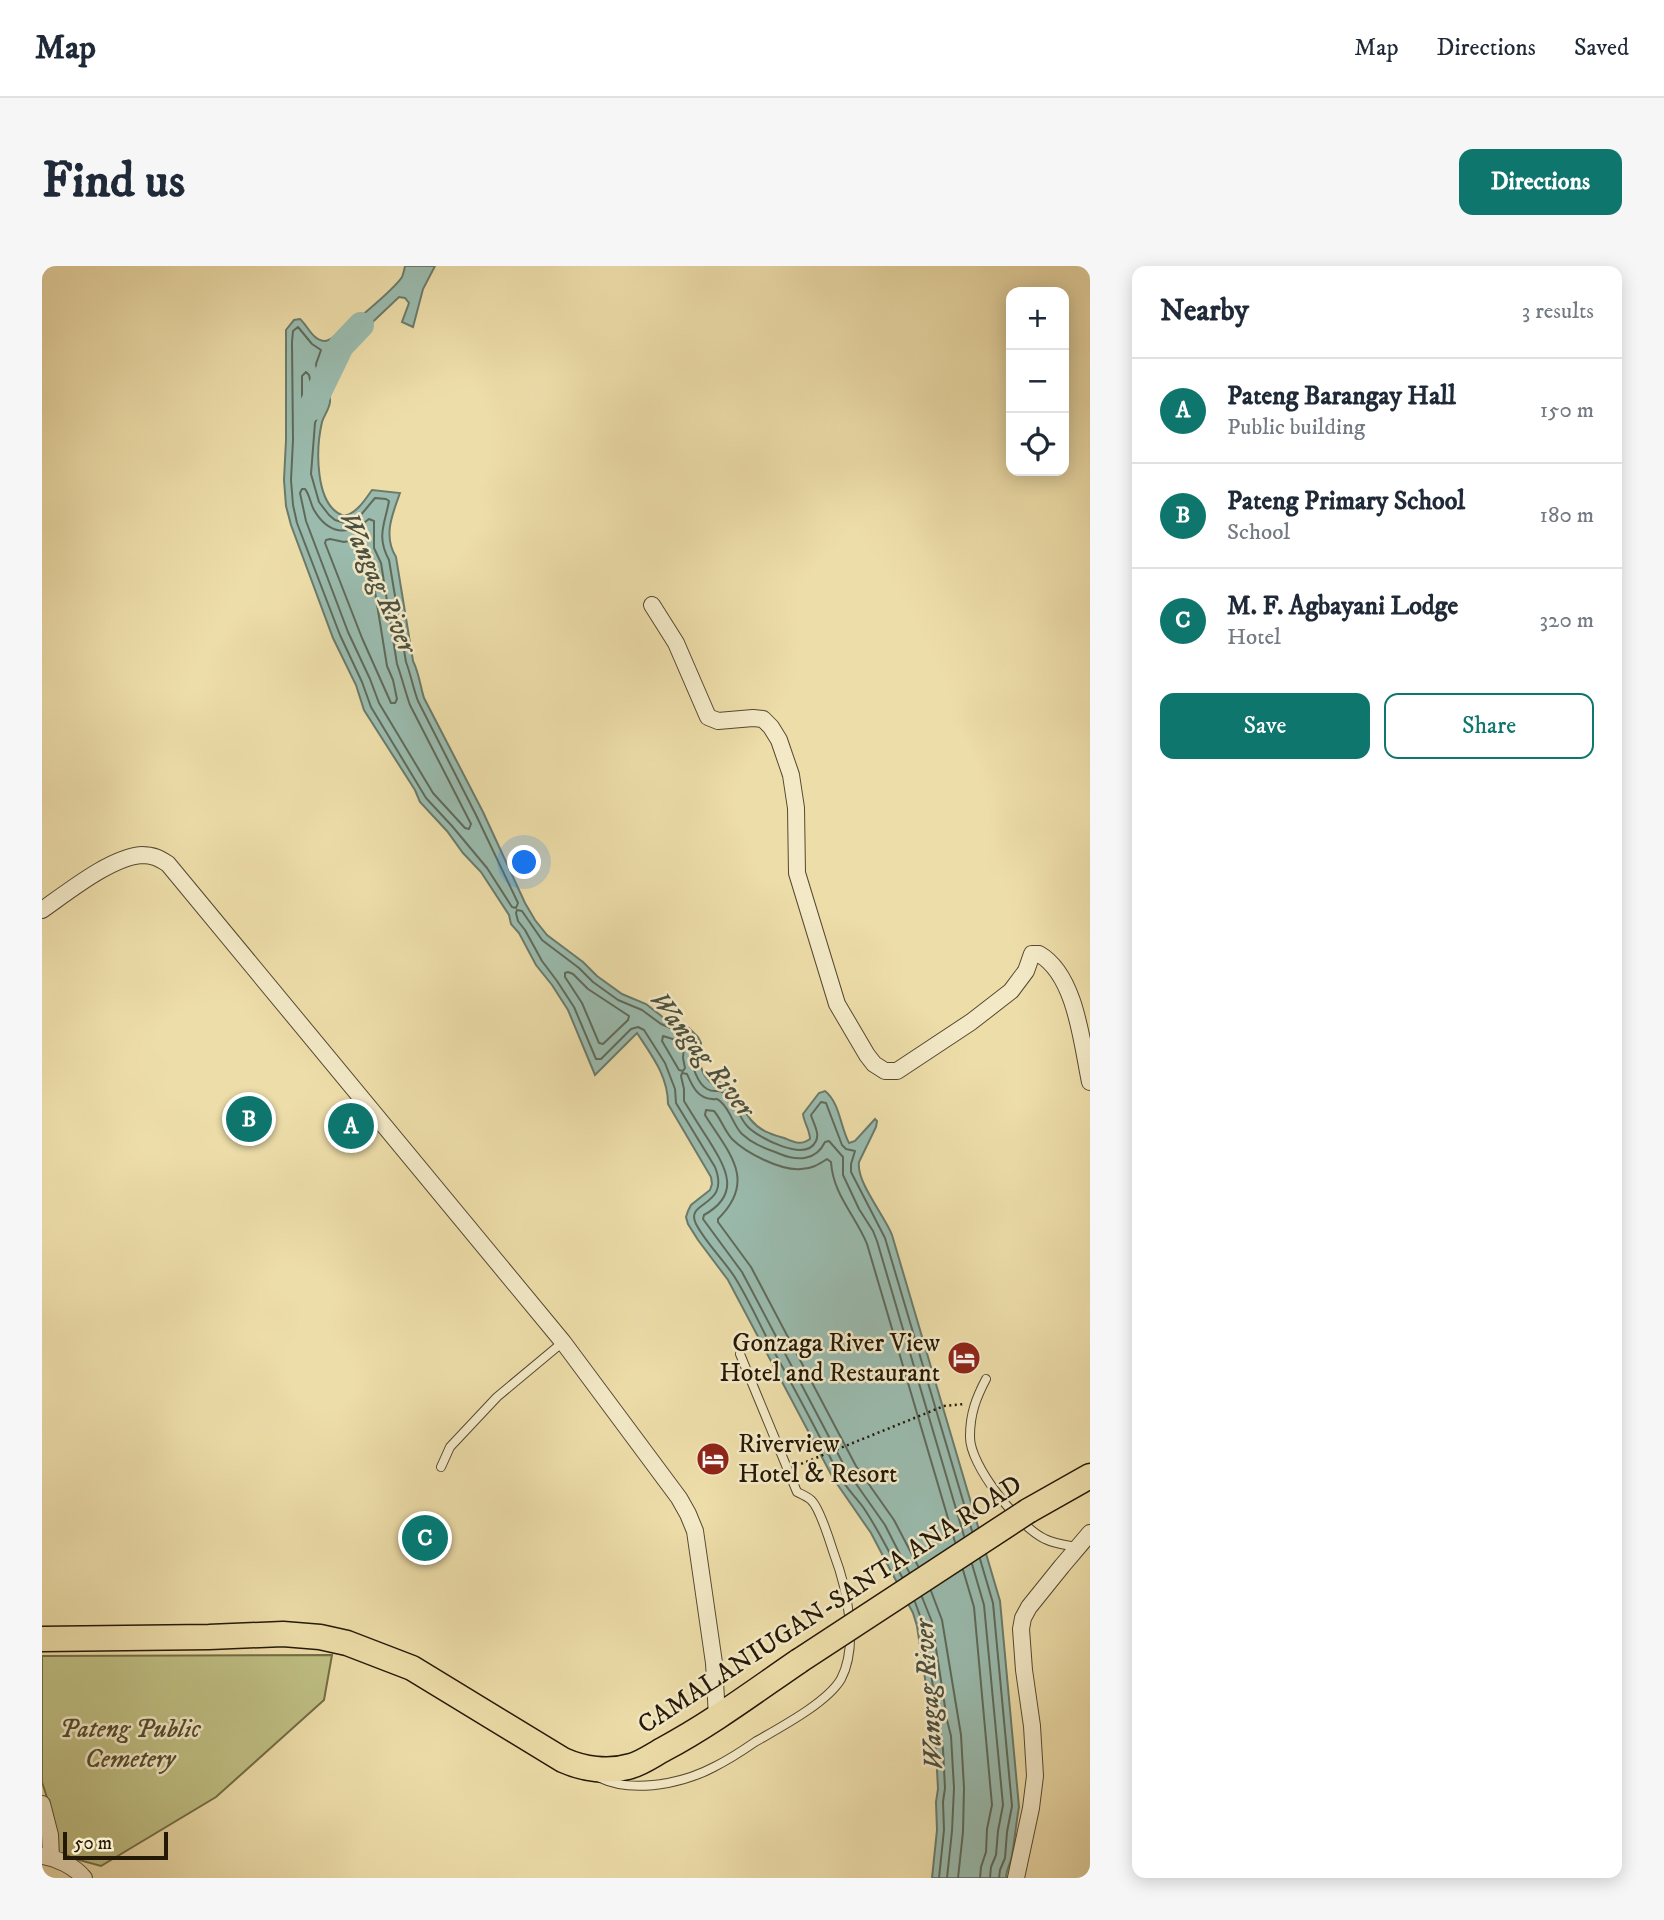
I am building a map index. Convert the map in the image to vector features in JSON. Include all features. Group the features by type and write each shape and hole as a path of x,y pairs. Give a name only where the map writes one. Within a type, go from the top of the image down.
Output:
{"main road":[{"name":"CAMALANIUGAN-SANTA ANA ROAD","path":"42,1639 283,1634 320,1637 347,1643 412,1668 562,1760 583,1767 614,1769 631,1766 682,1740 1028,1511 1090,1476"}],"street":[{"path":"652,605 676,643 708,717 718,721 763,719 779,740 791,775 796,808 797,873 808,911 838,1004 874,1064 885,1071 897,1071 971,1022 1011,991 1026,971 1032,954 1036,953 1050,961 1063,979 1074,1009 1090,1082"},
{"path":"42,911 106,867 132,857 151,855 168,864 563,1342 679,1498 695,1531 699,1553 714,1663 717,1717"},
{"path":"1016,1878 1035,1776 1032,1726 1024,1670 1021,1629 1023,1618 1090,1533"},
{"path":"42,1804 51,1835 47,1856 78,1871 84,1878"}],"lane":[{"path":"441,1467 450,1447 497,1397 563,1342"},
{"path":"583,1767 610,1783 627,1786 671,1783 712,1768 794,1719 831,1692 846,1665 849,1606 843,1577 812,1500 797,1492 740,1354"},
{"path":"986,1379 974,1402 969,1438 975,1458 990,1485 1011,1511 1037,1534 1046,1540 1077,1547"}],"path":[{"path":"804,1463 944,1406 974,1402"}],"green space":[{"name":"Pateng Public Cemetery","path":"332,1655 324,1700 216,1797 101,1866 57,1854 49,1804 42,1782 42,1656"}],"water":[{"path":"405,266 435,266 423,289 413,327 402,322 409,303 405,298 399,297 359,335 348,351 332,354 324,360 323,369 330,402 322,422 319,446 322,489 334,510 344,516 357,509 372,490 400,493 389,533 396,557 413,661 424,698 483,812 525,903 547,935 622,994 646,1004 664,1018 689,1028 701,1043 702,1071 708,1080 713,1084 719,1082 731,1090 754,1124 762,1129 797,1143 810,1139 803,1114 819,1093 825,1091 837,1108 849,1143 855,1141 875,1119 877,1121 859,1162 859,1170 866,1189 892,1235 1000,1601 1019,1807 1006,1878 932,1878 937,1830 936,1750 913,1613 871,1533 833,1478 728,1280 688,1224 688,1211 691,1205 710,1190 711,1177 668,1104 665,1084 658,1067 637,1033 595,1075 568,1010 536,965 519,933 511,924 509,915 481,872 420,802 364,710 356,685 333,638 286,506 286,330 294,320 300,319 317,339 325,341 331,338 389,292 402,277"}],"waterway":[{"name":"Wangag River","path":"311,408 341,346 361,325"}],"place":[{"name":"Pateng Primary School","path":"249,1119"},
{"name":"Pateng Barangay Hall","path":"351,1126"},
{"name":"Gonzaga River View Hotel and Restaurant","path":"964,1358"},
{"name":"Riverview Hotel & Resort","path":"713,1459"},
{"name":"M. F. Agbayani Lodge","path":"425,1538"}]}
